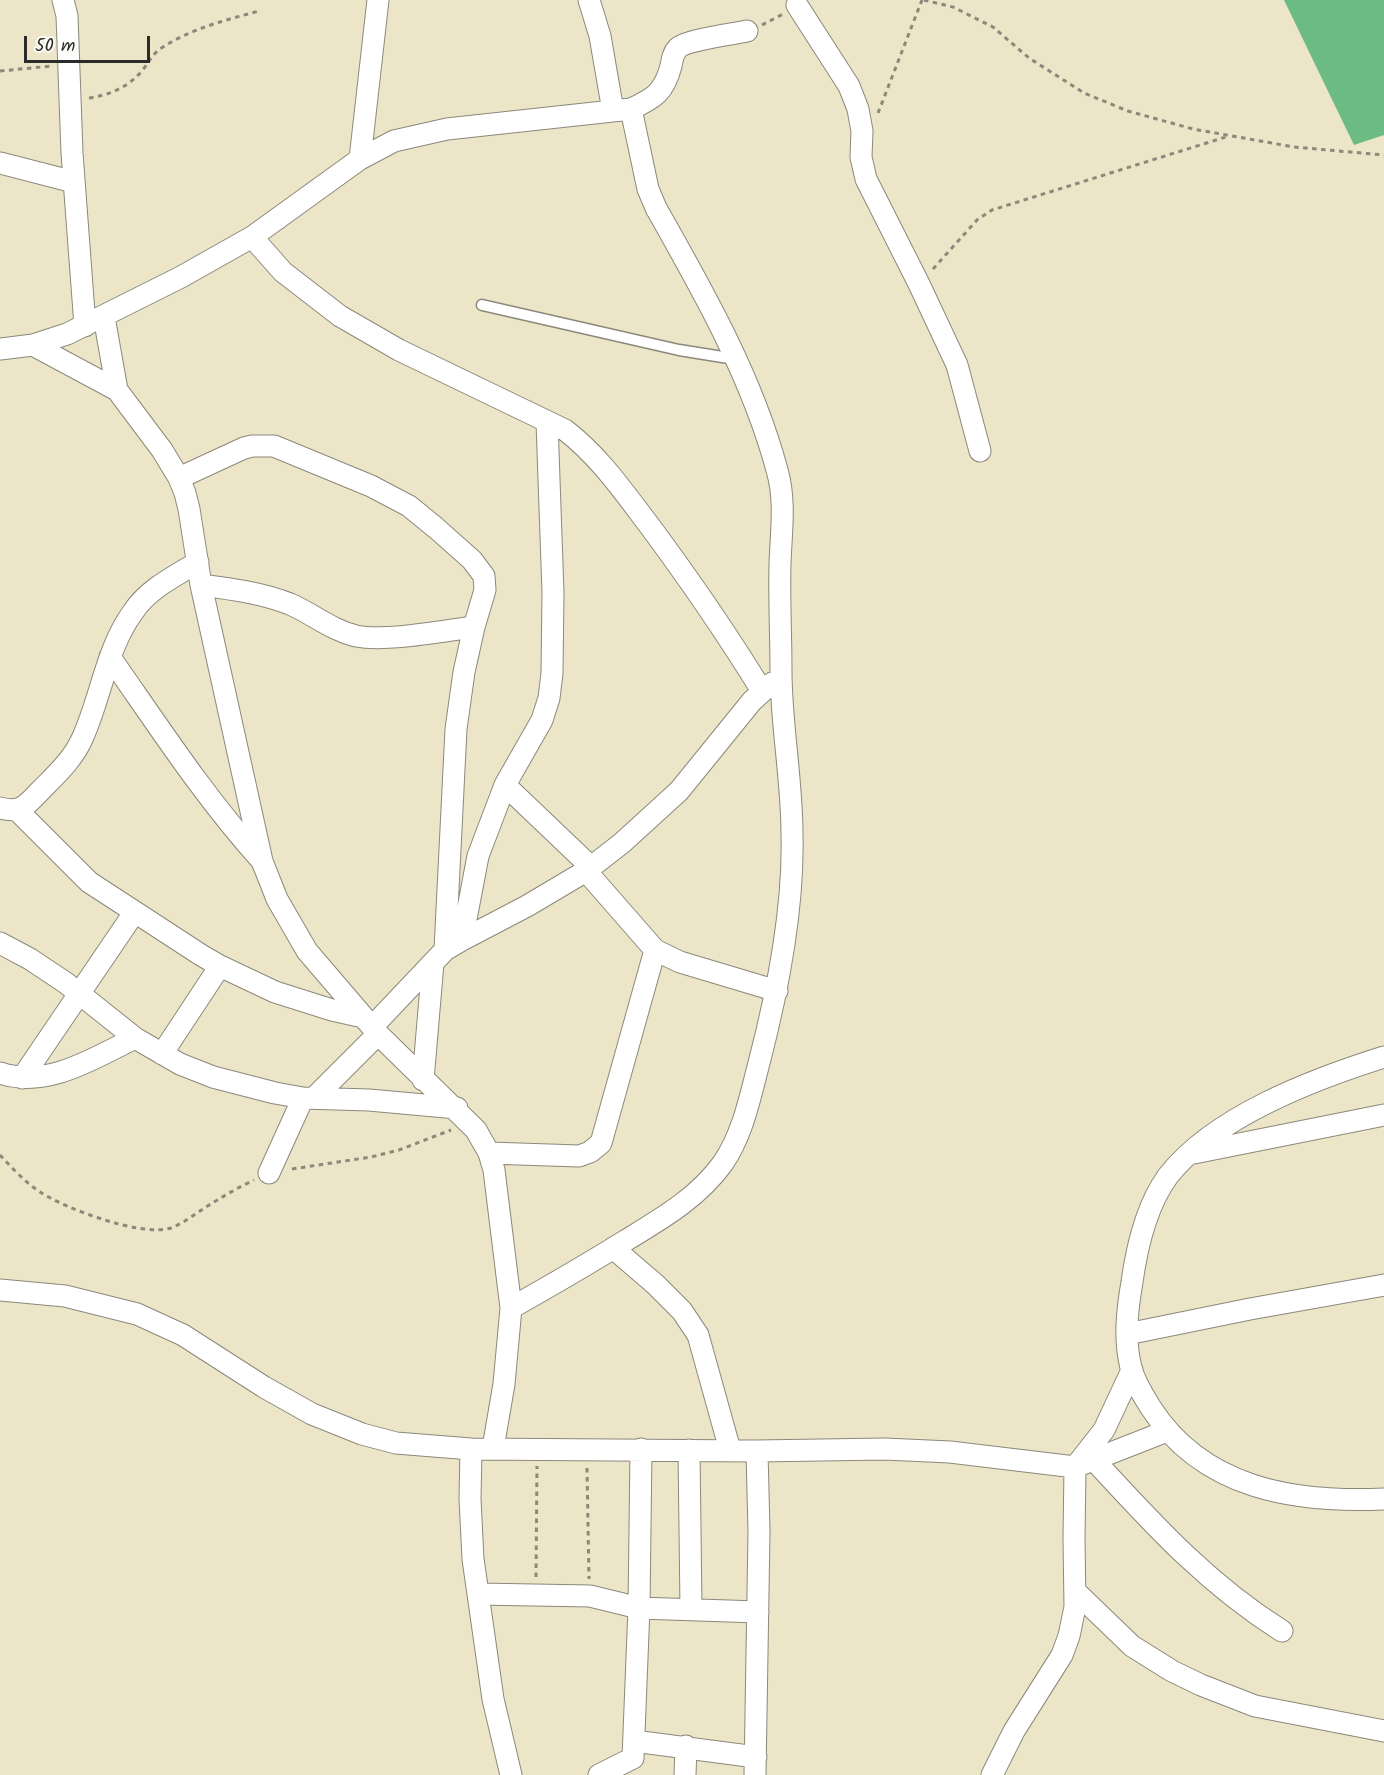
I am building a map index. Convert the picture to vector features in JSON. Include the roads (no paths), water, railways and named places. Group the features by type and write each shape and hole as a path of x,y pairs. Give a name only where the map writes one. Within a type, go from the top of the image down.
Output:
{"street":[{"path":"63,0 67,16 74,182 84,326"},
{"path":"360,159 378,0"},
{"path":"511,1308 614,1248 685,1202 702,1188 724,1162 735,1142 745,1113 777,991 788,909 793,834 781,676 781,487 763,424 735,359 648,189 589,0"},
{"path":"797,5 849,86 858,109 862,132 861,157 866,179 957,365 980,451"},
{"path":"0,349 33,345 67,334 181,277 252,237 360,159 394,141 447,129 622,110 651,100 662,88 678,48 747,31"},
{"path":"0,163 74,182"},
{"path":"252,237 283,272 340,316 399,350 565,430 579,441 605,467 707,604 762,691"},
{"path":"104,316 117,390"},
{"path":"33,345 117,390 162,450 179,477 189,509 201,585 262,861 277,899 301,941 371,1026 423,1080 463,1115 489,1153 494,1170 511,1308 504,1384 493,1448"},
{"path":"423,1080 447,951 478,856 505,785 542,720 549,698 552,673 553,592 547,422"},
{"path":"179,477 244,448 262,445 285,450 371,486 409,506 477,565 484,576 486,584 484,596 474,627 462,682 456,729 447,951"},
{"path":"8,809 24,807 59,772 81,740 110,657 123,629 141,602 166,582 198,562"},
{"path":"201,585 276,599 292,605 324,624 368,638 474,627"},
{"path":"110,657 232,829 262,861"},
{"path":"269,1173 309,1098 371,1026 447,951 589,869 622,843 679,791 742,712 762,691 781,676"},
{"path":"505,785 589,869 656,950 680,962 777,991"},
{"path":"8,809 89,882 134,913 220,966 275,992 332,1010 371,1026"},
{"path":"22,1078 134,913"},
{"path":"0,944 30,959 79,993 135,1038 180,1064 213,1077 274,1093 309,1098 369,1100 463,1115"},
{"path":"489,1153 579,1155 590,1152 601,1143 656,950"},
{"path":"162,1054 220,966"},
{"path":"0,1073 22,1078 55,1074 135,1038"},
{"path":"1384,1057 1341,1070 1262,1105 1220,1130 1190,1154 1168,1176 1148,1214 1134,1267 1127,1334 1132,1370 1142,1394 1167,1431 1207,1465 1247,1484 1300,1497 1329,1500 1384,1499"},
{"path":"1190,1154 1384,1115"},
{"path":"614,1248 682,1311 698,1335 730,1450"},
{"path":"1127,1334 1384,1285"},
{"path":"0,1290 65,1296 137,1314 183,1335 264,1387 312,1414 362,1434 396,1443 471,1449 885,1449 950,1452 1085,1464 1167,1431"},
{"path":"992,1775 1014,1731 1062,1655 1073,1623 1076,1591 1074,1539 1085,1464 1132,1370"},
{"path":"471,1449 471,1524 478,1594 493,1699 511,1775"},
{"path":"634,1758 641,1449"},
{"path":"689,1450 691,1609"},
{"path":"599,1775 634,1758 686,1746 755,1766 758,1612 757,1450"},
{"path":"1085,1464 1191,1562 1260,1617 1282,1631"},
{"path":"1076,1591 1132,1646 1172,1671 1201,1685 1255,1706 1384,1731"},
{"path":"478,1594 536,1593 590,1596 639,1608 758,1612"},
{"path":"685,1775 686,1746"}],"lane":[{"path":"482,305 679,350 735,359"}]}
